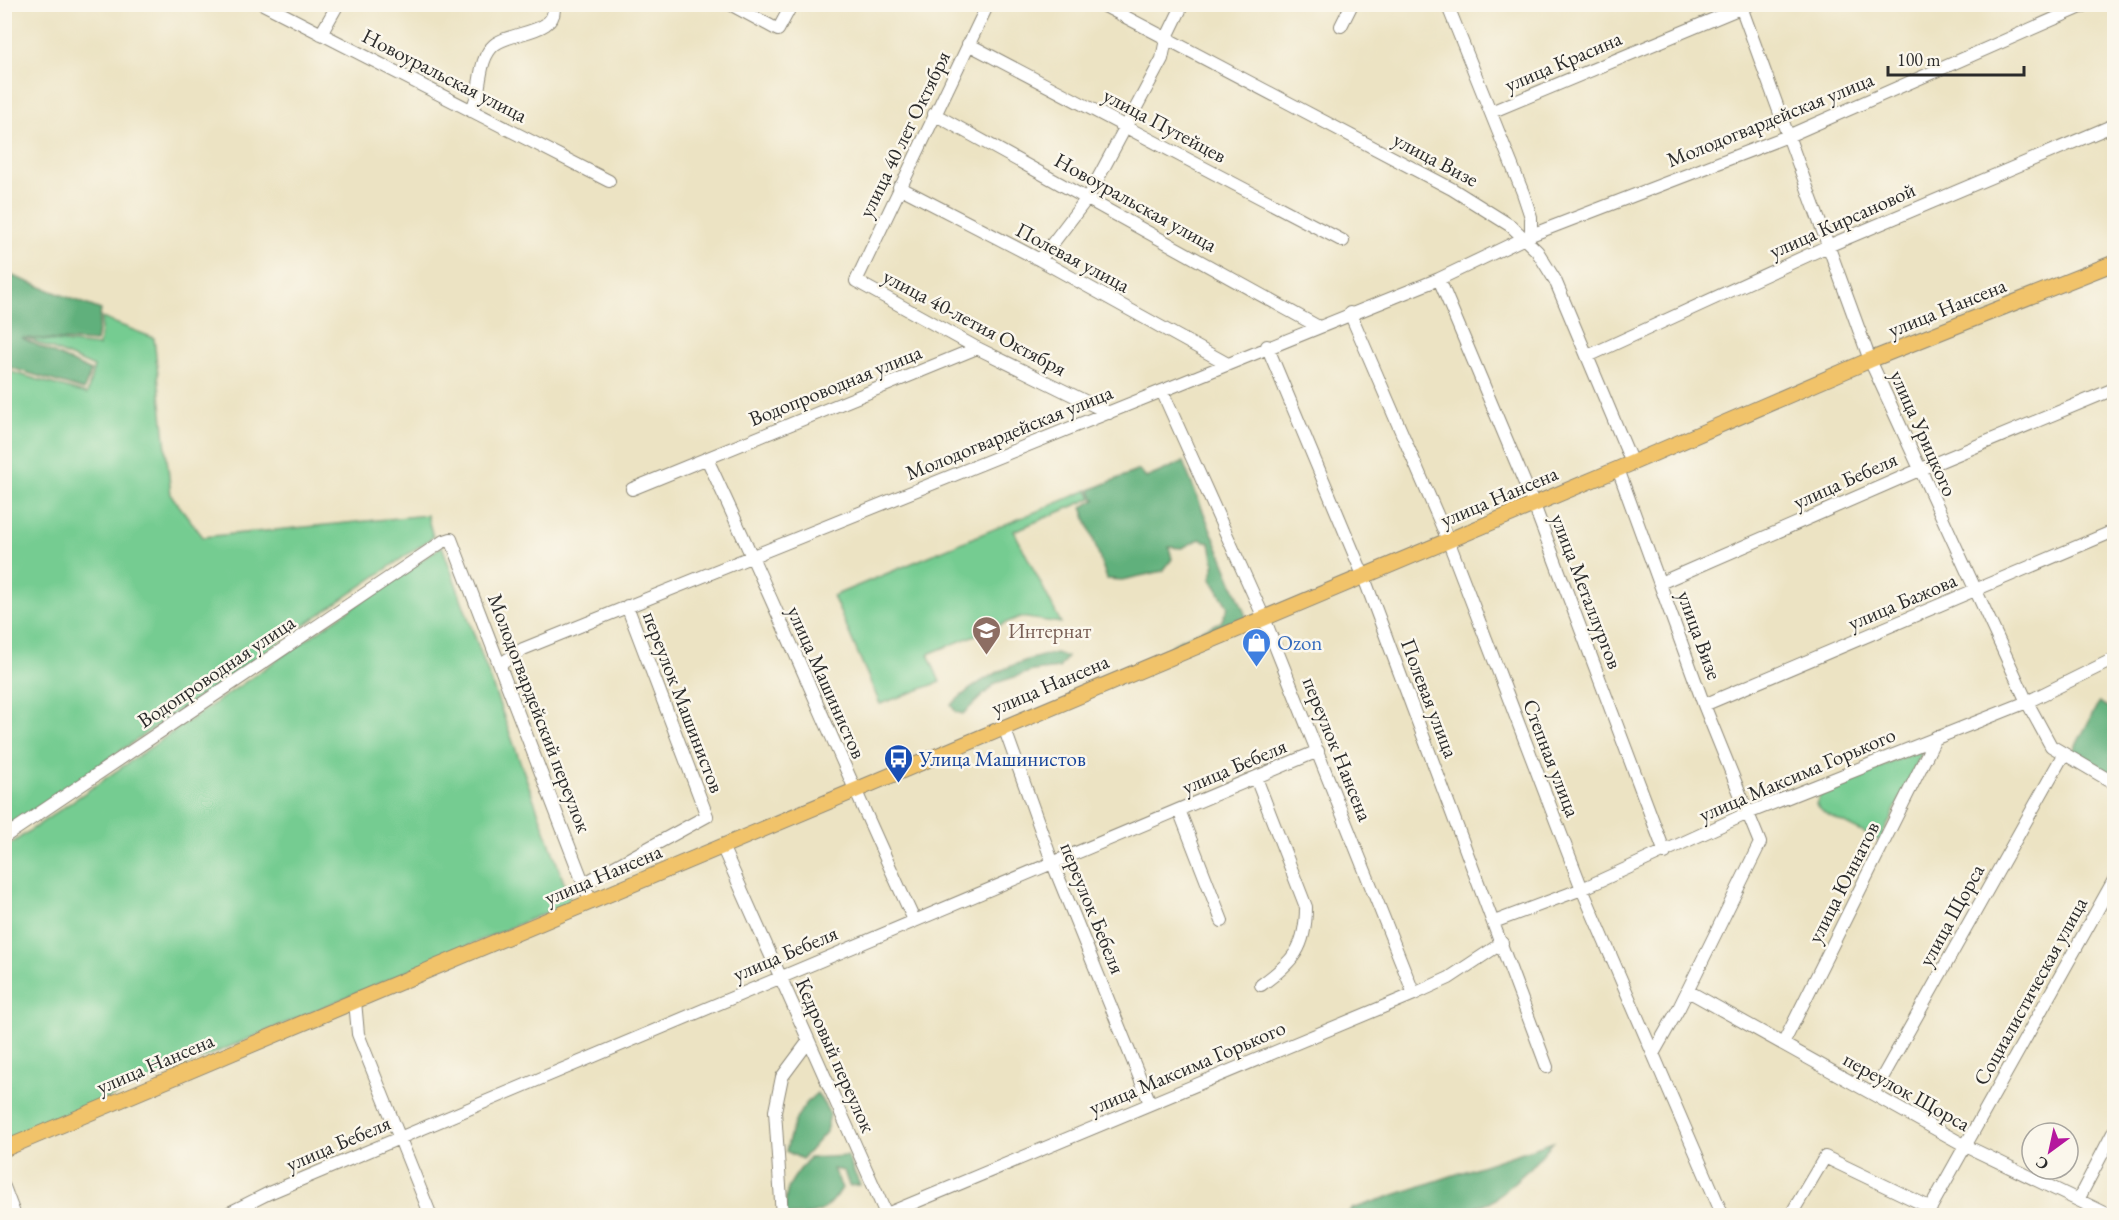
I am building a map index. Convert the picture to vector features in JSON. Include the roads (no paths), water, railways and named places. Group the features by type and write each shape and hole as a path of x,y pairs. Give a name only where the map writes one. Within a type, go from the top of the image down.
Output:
{"main road":[{"name":"улица Нансена","path":"4,1149 854,792 1363,575 1534,505 1870,360 2115,262"}],"street":[{"name":"Новоуральская улица","path":"263,4 609,181"},
{"path":"321,34 338,4"},
{"path":"471,111 485,59 494,45 514,34 544,27 552,18 553,4"},
{"path":"730,4 778,30 792,4"},
{"name":"улица 40 лет Октября","path":"856,281 988,4"},
{"name":"улица Визе","path":"1101,4 1483,207 1528,236 1556,280 1588,356 1625,466 1660,583 1704,705 1760,843 1688,991 1654,1052"},
{"path":"1040,260 1088,197 1162,60 1166,39 1183,4"},
{"path":"1341,26 1352,4"},
{"path":"1447,4 1523,193 1531,217 1528,236"},
{"name":"Молодогвардейская улица","path":"501,664 523,649 752,554 1439,279 1528,236 1788,136 2088,4"},
{"name":"улица Красина","path":"1491,112 1744,6"},
{"name":"улица Урицкого","path":"1744,6 1788,136 1870,360 1974,592 2027,702 2051,746 2063,755"},
{"name":"улица Путейцев","path":"968,44 1342,241"},
{"name":"Новоуральская улица","path":"934,114 1088,197 1317,326"},
{"name":"улица Кирсановой","path":"1588,356 1828,246 2115,125"},
{"name":"Полевая улица","path":"899,187 1040,260 1226,363"},
{"name":"улица Металлургов","path":"1439,279 1534,505 1665,853"},
{"name":"улица 40-летия Октября","path":"856,281 977,348 1109,413"},
{"name":"Степная улица","path":"1350,313 1448,540 1582,889 1723,1215"},
{"name":"Полевая улица","path":"1267,346 1363,575 1548,1067"},
{"name":"Водопроводная улица","path":"632,489 977,348"},
{"name":"улица Бебеля","path":"1660,583 1919,470 2115,389"},
{"name":"переулок Нансена","path":"1162,391 1264,618 1414,994"},
{"name":"улица Машинистов","path":"707,459 752,554 772,606 854,792 914,920"},
{"name":"улица Бажова","path":"1704,705 2115,531"},
{"name":"Водопроводная улица","path":"4,837 442,542 451,539"},
{"name":"Молодогвардейский переулок","path":"451,539 591,903"},
{"name":"переулок Машинистов","path":"585,883 707,816 627,606"},
{"name":"улица Максима Горького","path":"1494,922 1582,889 1665,853 1748,813 2027,702 2115,659"},
{"name":"переулок Бебеля","path":"1004,727 1053,864 1150,1103"},
{"name":"улица Юннатов","path":"1783,1044 1936,737"},
{"name":"улица Бебеля","path":"224,1215 269,1193 779,976 1318,752"},
{"path":"2063,755 2115,783"},
{"name":"улица Щорса","path":"1872,1094 2063,755"},
{"path":"1256,778 1306,907 1306,925 1300,948 1285,968 1261,985"},
{"path":"1179,810 1222,921"},
{"name":"Кедровый переулок","path":"722,846 884,1215"},
{"name":"Социалистическая улица","path":"1928,1212 2115,880"},
{"name":"улица Максима Горького","path":"884,1215 1414,994 1449,978 1502,943"},
{"name":"переулок Щорса","path":"1688,991 1966,1146 2112,1215"},
{"path":"355,1001 358,1034 431,1215"},
{"path":"782,1215 775,1111 782,1077 808,1042"},
{"path":"2079,1198 2115,1131"},
{"path":"1790,1215 1825,1157 1928,1212"},
{"path":"4,1187 15,1215"}],"place":[{"name":"Интернат","path":"987,656"},
{"name":"Ozon","path":"1256,668"},
{"name":"Улица Машинистов","path":"898,784"}]}
